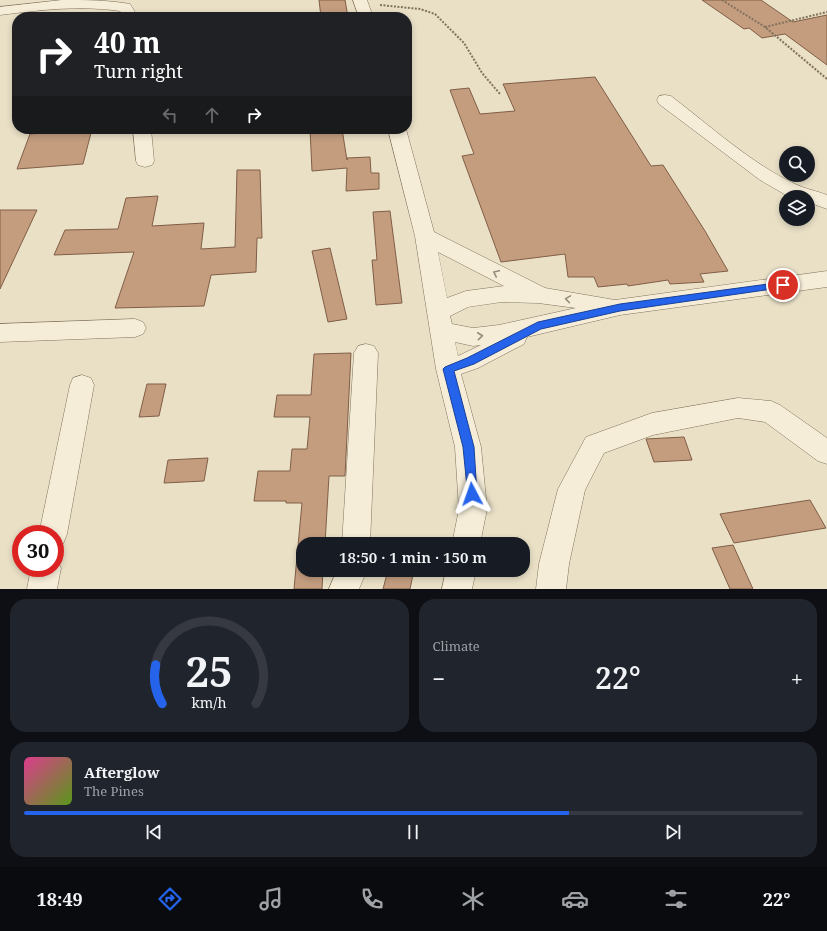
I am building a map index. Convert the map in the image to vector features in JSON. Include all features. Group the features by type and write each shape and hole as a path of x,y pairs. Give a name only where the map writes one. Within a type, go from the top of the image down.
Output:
{"street":[{"path":"0,11 89,1 110,3 125,7 128,12"},
{"path":"665,100 762,173 784,186 814,196 827,203"},
{"path":"142,134 145,161"},
{"path":"398,134 425,236 448,369 468,447 473,509 467,537"},
{"path":"425,236 479,265 544,296"},
{"path":"440,322 473,337 499,334 620,307 827,279"},
{"path":"440,322 465,299 472,298 515,295 544,296 620,307"},
{"path":"448,369 470,361 538,326"},
{"path":"0,333 135,328"},
{"path":"356,537 366,353"},
{"path":"55,525 82,384"},
{"path":"551,589 554,564 572,489 595,445 652,424 738,408 771,412 827,454"},
{"path":"42,589 44,577"},
{"path":"344,589 349,577"},
{"path":"457,589 460,577"}],"path":[{"path":"722,0 765,28 827,79"},
{"path":"363,7 401,6 435,14 464,44 482,73 500,94"},
{"path":"765,28 827,12"}],"building":[{"path":"319,0 345,0 347,12 320,12"},
{"path":"702,0 761,0 793,22 827,15 827,65 785,34 762,38 749,28 744,29"},
{"path":"595,77 651,166 663,165 705,231 728,271 700,274 704,282 670,284 668,280 628,286 627,284 598,287 594,277 568,277 565,254 501,262 462,156 474,154 450,90 469,88 480,114 515,111 503,84"},
{"path":"30,134 91,134 83,164 17,169"},
{"path":"310,134 343,134 347,160 347,158 370,157 371,173 379,173 379,189 346,191 347,168 312,171"},
{"path":"237,170 260,170 262,238 257,238 256,272 211,275 204,306 115,308 134,252 54,255 65,230 118,229 126,198 158,196 152,226 204,223 201,249 235,247"},
{"path":"0,210 37,210 0,289"},
{"path":"390,211 402,303 376,305 372,260 377,260 373,212"},
{"path":"330,248 347,319 328,322 312,251"},
{"path":"351,353 345,476 329,476 325,537 299,537 302,503 286,503 286,501 254,501 258,471 290,471 292,449 307,449 310,417 274,417 277,395 311,395 314,354"},
{"path":"147,384 166,384 159,416 139,417"},
{"path":"684,437 692,460 654,462 646,439"},
{"path":"208,458 204,481 164,483 168,460"},
{"path":"810,500 826,528 734,543 720,514"},
{"path":"733,545 753,589 730,589 712,548"},
{"path":"296,568 296,577 323,577 322,589 294,589"},
{"path":"386,577 413,577 410,589 383,589"}],"route":[{"path":"472,494 468,447 448,369 470,361 538,326 620,307 783,285"}]}
